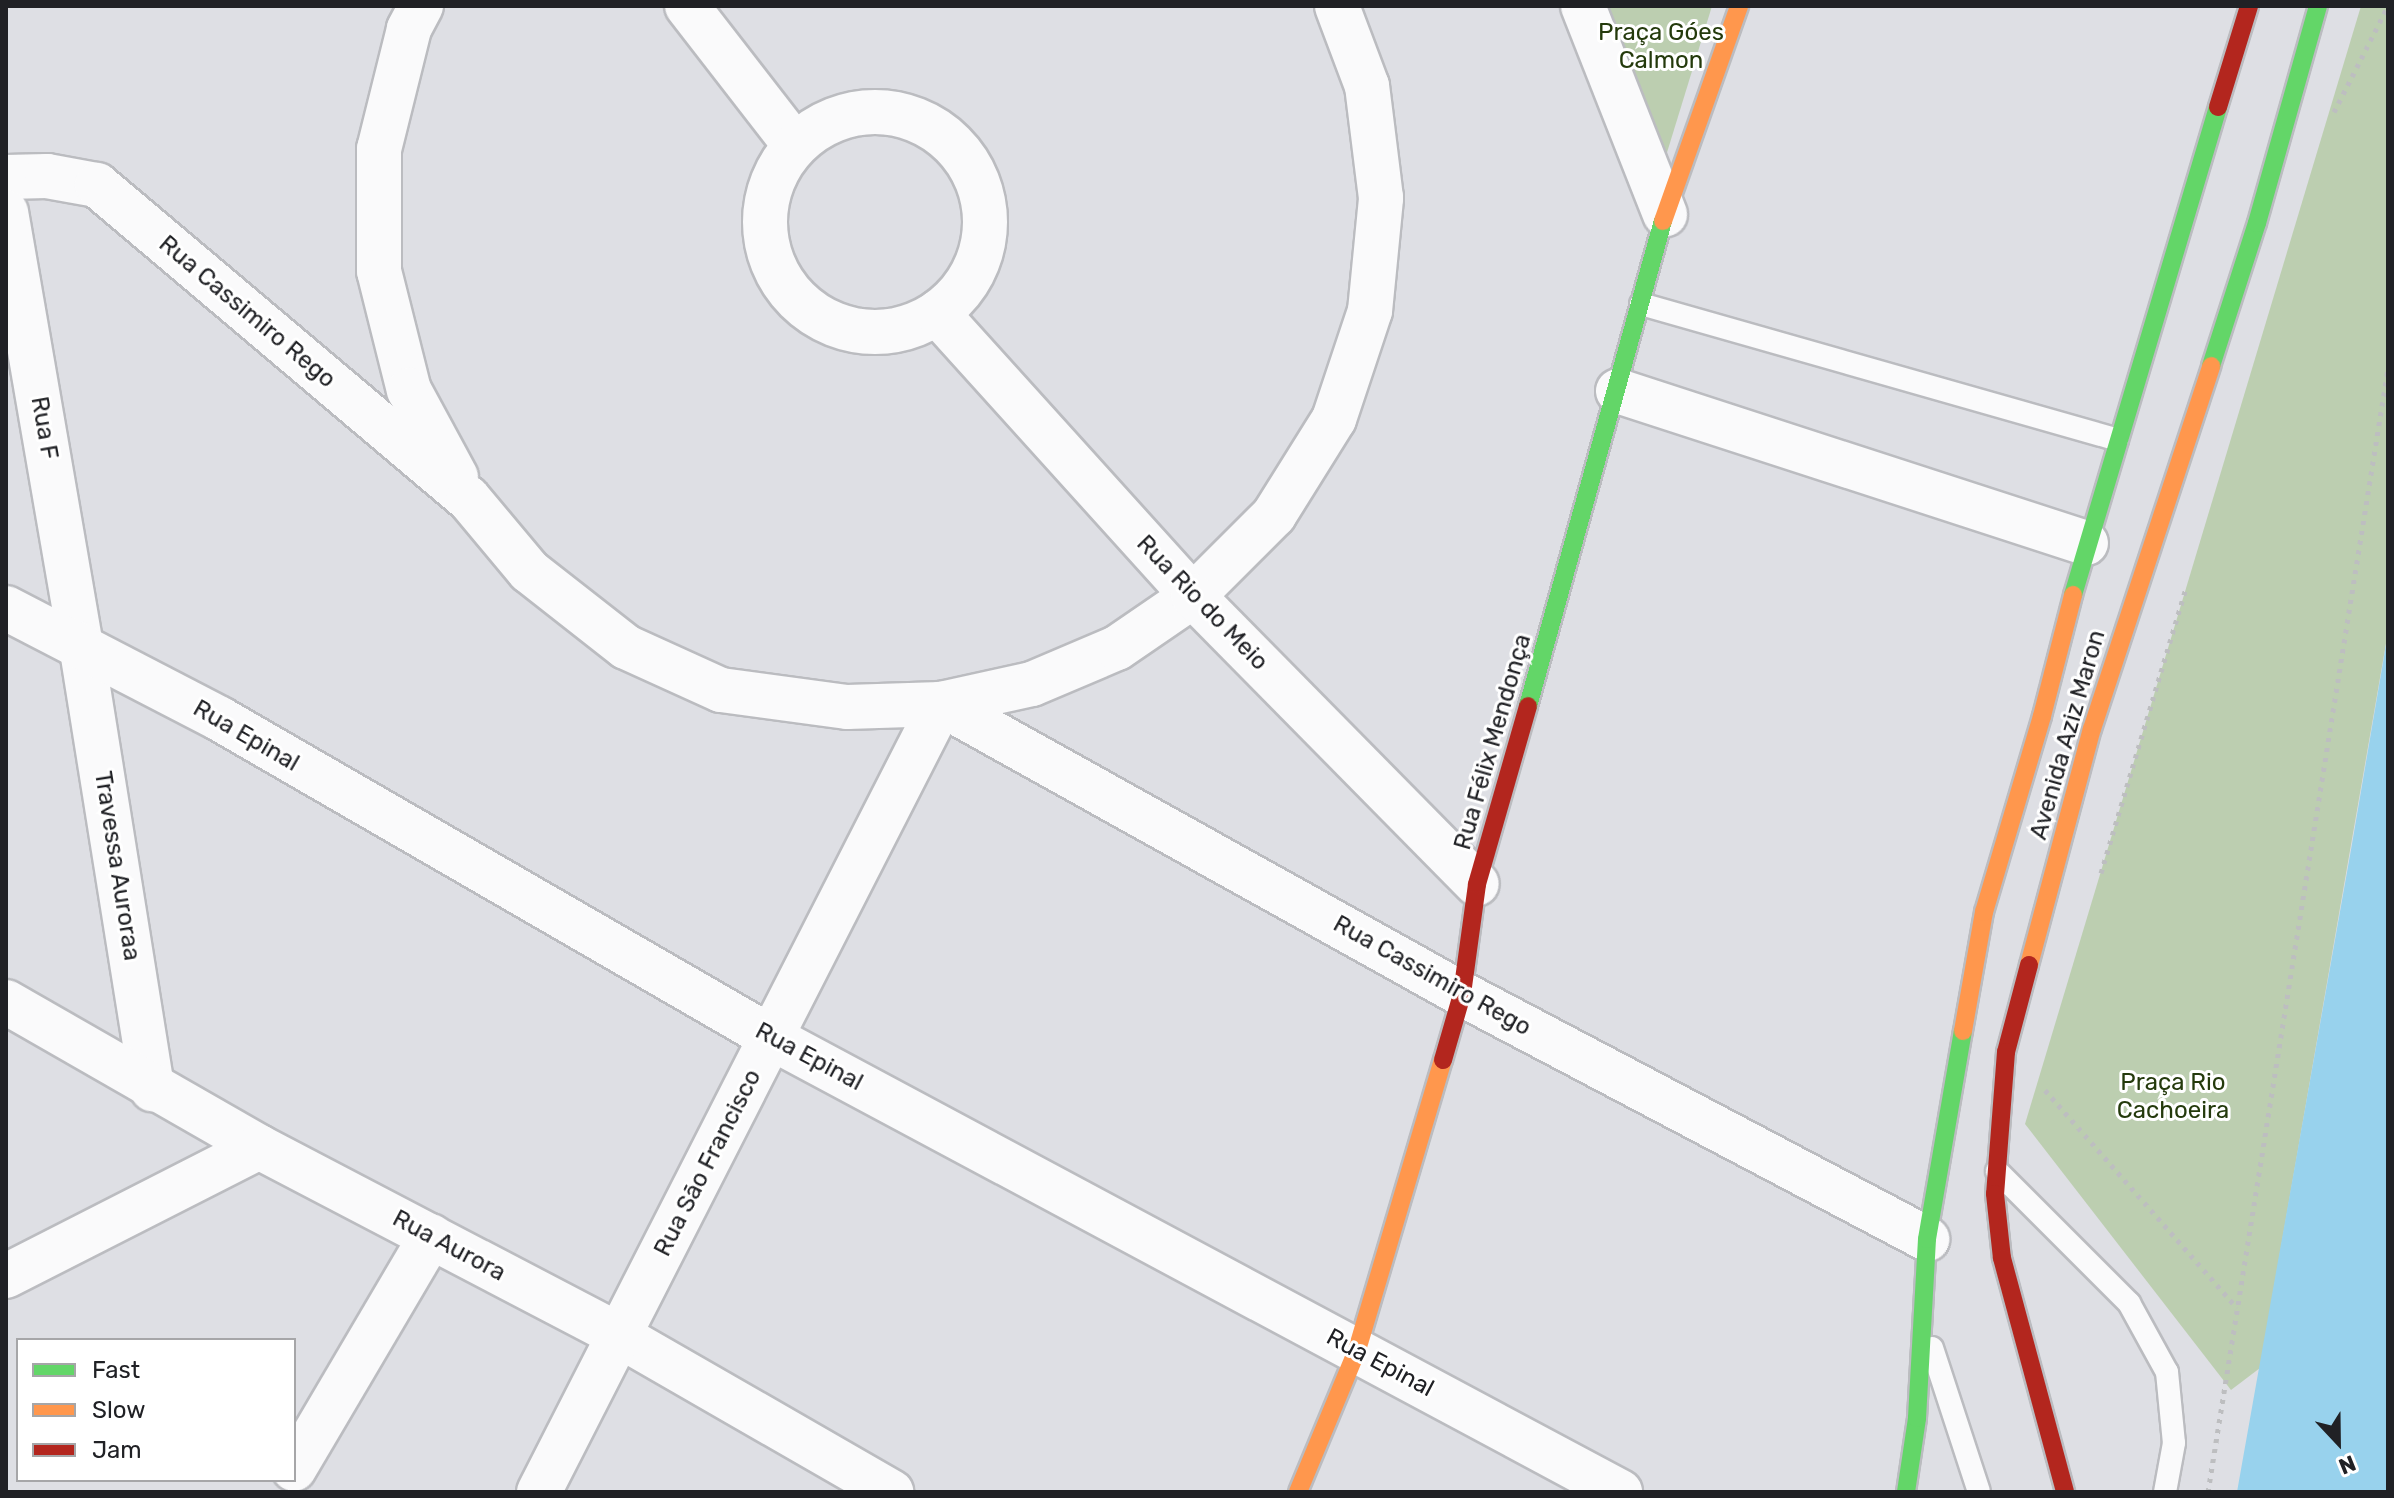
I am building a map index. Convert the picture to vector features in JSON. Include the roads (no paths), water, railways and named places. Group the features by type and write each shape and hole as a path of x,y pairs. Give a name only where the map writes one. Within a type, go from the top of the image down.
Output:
{"main road":[{"name":"Rua Félix Mendonça","path":"1298,1492 1357,1350 1462,994 1477,884 1618,391 1665,214 1739,6"},
{"name":"Avenida Aziz Maron","path":"1906,1492 1924,1324 1927,1239 1984,912 2042,716 2086,543 2249,6"},
{"name":"Avenida Aziz Maron","path":"2065,1492 2002,1258 1996,1171 2006,1052 2092,729 2257,223 2318,6"}],"street":[{"name":"Rua Cassimiro Rego","path":"421,6 409,29 379,149 379,271 409,390 468,498"},
{"path":"687,6 795,145"},
{"name":"Rua Cassimiro Rego","path":"6,177 47,176 97,185 468,498 529,571 626,647 721,690 847,707 941,704 1046,678 1117,648 1193,596 1274,515 1334,419 1370,311 1381,198 1367,86 1337,6"},
{"path":"1583,6 1665,214"},
{"path":"860,112 897,113 932,126 960,151 979,182 986,218 980,255 964,288 937,313 899,330 859,331 820,318 789,293 770,258 764,218 772,179 795,145 825,123 860,112"},
{"name":"Rua F","path":"6,212 81,644"},
{"name":"Rua Rio do Meio","path":"937,313 1193,596 1477,884"},
{"path":"1618,391 2086,543"},
{"name":"Rua Epinal","path":"6,608 81,644 220,719 772,1038 1620,1492"},
{"name":"Travessa Auroraa","path":"81,644 152,1089"},
{"name":"Rua Cassimiro Rego","path":"941,704 1462,994 1927,1239"},
{"name":"Rua São Francisco","path":"539,1492 941,704"},
{"name":"Rua Aurora","path":"6,1002 152,1089 620,1336 891,1492"},
{"path":"6,1276 259,1147"},
{"path":"296,1466 431,1236"}],"lane":[{"path":"1641,304 2117,440"},
{"path":"1996,1171 2129,1303 2167,1372 2174,1443 2165,1492"},
{"path":"1924,1324 1979,1492"}],"water":[{"path":"2388,633 2388,1492 2237,1492 2352,844"}],"park label":[{"name":"Praça Góes Calmon","path":"1661,47"},
{"name":"Praça Rio Cachoeira","path":"2173,1097"}]}
